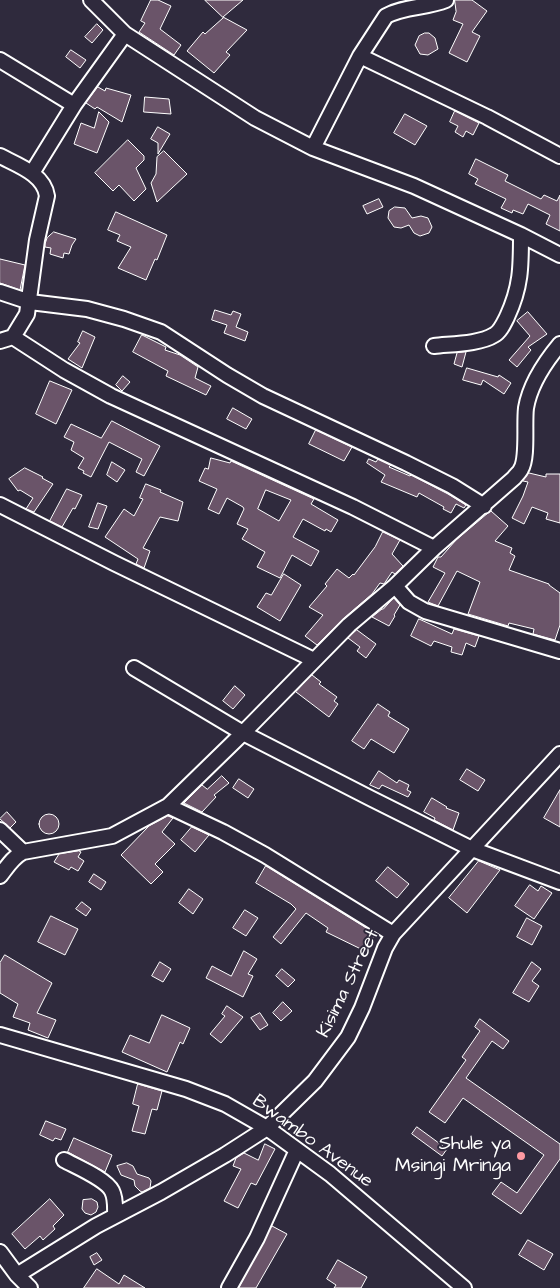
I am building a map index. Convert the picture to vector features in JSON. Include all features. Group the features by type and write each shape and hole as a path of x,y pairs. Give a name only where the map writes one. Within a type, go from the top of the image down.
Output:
{"street":[{"path":"91,0 125,34 255,118 312,148 414,186 560,255"},
{"path":"312,148 360,56 386,16 446,0"},
{"path":"32,173 74,105 125,34"},
{"path":"360,56 487,117 560,156"},
{"path":"0,60 74,105"},
{"path":"0,156 32,173 46,189 47,196 37,240 28,314 7,339 111,396 353,508 434,548"},
{"path":"434,346 486,339 496,334 514,301 519,285 521,235"},
{"path":"0,292 30,302 87,309 124,318 161,332 263,396 406,463 452,486 484,506"},
{"path":"0,876 18,854 112,836 168,806 243,733 348,625 395,586 434,548 484,506 522,469 526,408 531,391 541,369 560,344"},
{"path":"0,505 122,567 314,660"},
{"path":"395,586 409,602 425,611 560,651"},
{"path":"134,668 243,733 472,849 560,882"},
{"name":"Kisima Street","path":"17,1275 115,1216 201,1170 267,1128 315,1081 348,1037 362,1008 385,948 393,934 560,754"},
{"path":"168,806 223,832 265,855 393,934"},
{"path":"0,830 24,852"},
{"name":"Bwambo Avenue","path":"0,1035 186,1089 225,1104 267,1128 330,1174 464,1288"},
{"path":"229,1288 257,1238 297,1150"},
{"path":"64,1160 110,1188 115,1198 115,1216"},
{"path":"0,1252 17,1275 30,1288"}],"building":[{"path":"151,0 158,0 171,6 160,29 181,45 174,55 139,32 145,23 141,21"},
{"path":"205,0 243,0 223,17 247,30 226,52 230,55 214,73 187,51 203,32 205,34 223,18"},
{"path":"455,0 472,0 487,11 472,32 480,36 467,62 449,53 463,24 453,20 456,12"},
{"path":"97,24 103,30 92,43 85,37"},
{"path":"429,33 435,38 438,49 428,55 420,54 415,45 419,36"},
{"path":"71,50 86,60 80,68 66,57"},
{"path":"98,87 105,91 106,88 131,95 122,122 97,107 95,109 86,103"},
{"path":"145,97 169,99 171,114 144,112"},
{"path":"455,111 479,123 473,135 466,131 463,137 455,132 458,126 450,122"},
{"path":"99,112 109,122 97,153 74,144 81,123 94,128"},
{"path":"405,114 427,126 415,145 394,133"},
{"path":"158,127 170,134 158,154 158,143 151,139"},
{"path":"128,140 144,156 144,160 136,168 146,189 134,201 119,185 113,191 95,173"},
{"path":"164,151 187,174 157,202 151,183 156,174 157,157"},
{"path":"476,159 508,175 505,181 541,199 544,195 557,201 560,195 560,231 546,224 550,215 528,204 523,214 513,210 512,213 501,208 506,199 475,184 478,179 469,174"},
{"path":"379,199 383,207 367,214 363,206"},
{"path":"395,207 405,208 412,218 421,216 428,218 432,227 429,233 420,236 414,233 409,225 401,228 394,227 388,218 389,211"},
{"path":"116,212 167,235 157,260 155,259 146,280 118,268 131,247 117,241 120,235 108,230"},
{"path":"54,232 76,239 69,254 64,253 63,258 50,254 51,248 45,247 47,238"},
{"path":"0,259 25,265 20,290 0,283"},
{"path":"215,310 231,315 233,311 241,314 236,327 248,332 245,341 224,333 227,325 212,320"},
{"path":"528,312 547,334 528,347 531,350 517,367 509,360 530,336 517,321"},
{"path":"83,331 95,337 82,368 68,359 80,343 78,342"},
{"path":"142,335 166,347 165,350 180,355 198,367 195,378 211,386 206,395 166,376 168,371 133,352"},
{"path":"466,352 462,367 454,364 457,353"},
{"path":"467,368 498,377 499,375 511,383 504,394 483,380 481,385 463,380"},
{"path":"123,376 130,382 122,391 116,385"},
{"path":"50,381 72,390 56,424 36,414"},
{"path":"233,408 252,419 246,429 227,419"},
{"path":"112,421 160,446 144,476 136,472 142,459 109,442 91,477 78,468 84,458 71,450 74,442 64,437 71,424 101,438"},
{"path":"316,430 352,447 344,461 309,444"},
{"path":"211,458 230,463 231,461 314,499 311,504 338,520 331,532 326,529 325,531 303,519 293,537 319,551 311,566 292,555 280,578 257,567 265,552 242,539 248,529 237,524 244,509 243,507 227,498 219,514 208,509 217,489 199,481 205,468 208,469","holes":["266,490 291,500 279,521 258,509"]},
{"path":"369,459 376,462 378,459 391,465 389,467 411,475 466,505 464,508 456,504 451,513 419,493 417,497 381,482 385,475 367,463"},
{"path":"112,462 125,470 117,482 107,475"},
{"path":"25,468 53,484 34,512 26,509 33,498 20,490 18,491 9,479"},
{"path":"529,473 546,477 546,474 560,474 560,523 546,519 548,513 532,507 524,524 512,518 528,482 523,481"},
{"path":"146,484 183,502 178,521 160,517 143,548 150,551 144,568 136,564 138,559 105,537 124,509 134,516 143,499 140,498"},
{"path":"67,489 82,495 62,527 50,521"},
{"path":"98,503 107,506 98,529 89,527"},
{"path":"491,511 508,526 495,541 512,548 510,553 515,556 509,570 549,584 560,593 560,625 555,640 533,634 534,629 509,623 508,626 468,614 480,582 457,571 438,606 428,602 445,573 433,567 438,557 441,557 456,540"},
{"path":"383,532 400,540 392,554 403,566 395,574 392,572 384,584 380,583 372,594 317,645 305,636 323,615 309,607 327,586 325,584 337,569 349,578 354,575 375,547"},
{"path":"284,574 301,585 280,621 257,607 266,593 271,595"},
{"path":"394,598 400,605 389,626 372,617 383,609"},
{"path":"419,619 452,634 454,629 479,636 475,647 466,643 462,655 451,652 452,647 434,641 431,646 411,636"},
{"path":"357,630 376,644 366,658 357,651 360,647 348,638"},
{"path":"312,675 321,682 319,684 337,697 334,701 338,704 329,717 296,692"},
{"path":"235,686 245,695 233,709 223,701"},
{"path":"378,704 390,712 388,716 409,729 394,753 371,739 364,749 352,741"},
{"path":"467,769 485,780 478,791 460,780"},
{"path":"379,771 397,783 399,780 409,785 407,790 411,792 408,797 382,785 379,789 370,785"},
{"path":"222,776 229,783 214,795 216,797 202,812 184,803 202,785 207,789"},
{"path":"239,779 254,789 248,798 233,788"},
{"path":"560,790 560,827 544,818"},
{"path":"432,798 446,808 459,813 453,830 434,820 435,818 424,812"},
{"path":"7,812 16,822 10,828 0,819"},
{"path":"49,814 56,817 59,824 56,831 49,834 42,831 39,824 42,817"},
{"path":"168,816 173,818 162,832 175,844 155,864 163,872 151,884 121,855 149,826"},
{"path":"192,827 209,835 195,852 181,840"},
{"path":"81,852 78,857 84,861 78,871 71,867 69,870 54,862 59,854"},
{"path":"479,861 500,870 467,913 449,898"},
{"path":"266,866 376,934 365,951 326,932 328,928 306,913 281,944 273,937 296,909 256,883"},
{"path":"388,867 409,884 397,898 376,881"},
{"path":"94,874 106,882 101,890 89,882"},
{"path":"530,885 538,891 541,886 552,893 534,919 515,906"},
{"path":"189,889 203,899 193,914 179,903"},
{"path":"82,902 91,909 86,916 76,909"},
{"path":"245,910 258,918 246,936 233,928"},
{"path":"51,916 78,929 65,955 38,942"},
{"path":"527,918 542,926 532,945 517,937"},
{"path":"244,951 257,959 248,974 253,976 243,997 206,978 212,966 231,976"},
{"path":"5,955 52,983 37,1013 56,1020 48,1038 28,1030 30,1023 13,1017 18,1004 0,993 0,963"},
{"path":"160,962 171,969 163,982 152,976"},
{"path":"532,962 541,969 532,981 539,986 529,1002 513,993"},
{"path":"282,969 295,980 288,987 276,976"},
{"path":"283,1002 292,1011 281,1021 273,1013"},
{"path":"227,1006 243,1017 221,1043 210,1034 225,1016 222,1014"},
{"path":"260,1013 268,1025 260,1030 251,1018"},
{"path":"162,1015 190,1028 183,1044 180,1042 167,1072 122,1052 130,1035 149,1043"},
{"path":"480,1019 509,1041 503,1049 492,1041 466,1078 560,1144 560,1159 521,1214 492,1194 501,1182 517,1193 544,1155 463,1098 445,1123 429,1112 466,1060 462,1057 480,1031 475,1027"},
{"path":"138,1084 162,1091 157,1110 152,1109 145,1134 132,1131 139,1106 133,1104"},
{"path":"46,1121 66,1129 61,1140 55,1138 53,1141 40,1135"},
{"path":"417,1127 447,1149 442,1156 412,1134"},
{"path":"74,1138 112,1155 105,1172 68,1152"},
{"path":"265,1144 275,1149 256,1185 251,1183 238,1208 224,1201 241,1169 233,1166 236,1158 244,1153 258,1160"},
{"path":"127,1163 133,1166 137,1174 149,1178 151,1181 150,1188 142,1192 135,1186 134,1180 121,1175 117,1166"},
{"path":"50,1199 64,1215 53,1226 55,1229 43,1240 40,1236 25,1249 12,1234"},
{"path":"92,1199 97,1202 98,1207 96,1212 91,1215 85,1213 82,1209 83,1200"},
{"path":"272,1226 287,1234 256,1288 239,1288"},
{"path":"528,1240 553,1254 544,1270 519,1255"},
{"path":"97,1253 102,1260 94,1265 90,1257"},
{"path":"338,1260 367,1277 361,1288 334,1288 336,1285 327,1279"},
{"path":"97,1269 119,1284 124,1275 145,1288 84,1288"}],"place":[{"name":"Shule ya Msingi Mringa","path":"521,1156"}]}
